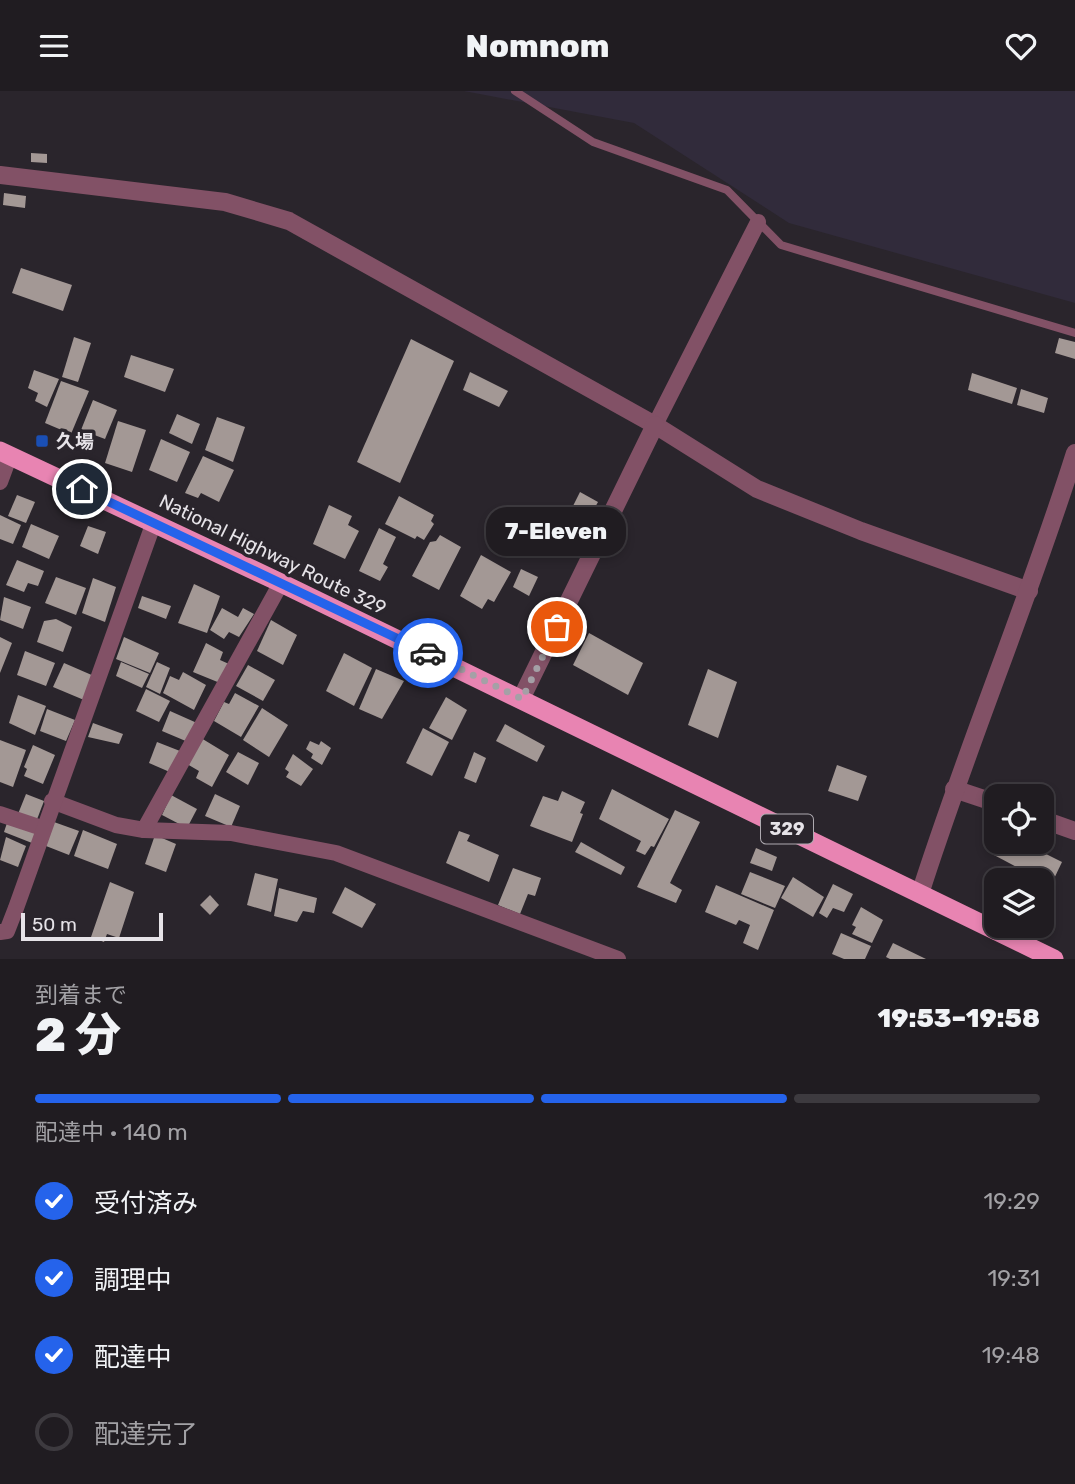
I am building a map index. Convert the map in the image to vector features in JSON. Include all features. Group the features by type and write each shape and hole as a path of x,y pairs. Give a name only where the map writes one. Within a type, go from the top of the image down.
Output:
{"highway":[{"name":"National Highway Route 329","path":"5,453 522,699 1054,959"}],"street":[{"path":"0,175 225,202 289,221 655,425 757,489 860,531 1029,591"},
{"path":"522,699 655,425 758,222"},
{"path":"0,482 5,453"},
{"path":"920,894 954,789 1029,591 1073,463"},
{"path":"0,932 7,930 154,522"},
{"path":"144,830 281,583"},
{"path":"954,789 984,799"},
{"path":"52,801 116,825 144,830 232,833 336,853 618,959"},
{"path":"0,814 42,828"},
{"path":"1054,824 1075,831"}],"lane":[{"path":"515,91 593,142 727,190 781,245 1075,333"}],"shaded area":[{"path":"464,91 1075,91 1075,303 789,223 634,123"}],"building":[{"path":"31,153 47,154 47,163 31,162"},
{"path":"4,193 26,196 25,208 3,205"},
{"path":"21,268 72,285 63,311 12,293"},
{"path":"74,337 91,343 78,382 62,377"},
{"path":"1059,338 1075,342 1075,359 1055,353"},
{"path":"411,339 454,361 400,483 357,462"},
{"path":"131,355 174,369 165,392 124,377"},
{"path":"34,370 59,379 47,407 35,401 38,393 28,388"},
{"path":"470,372 508,391 499,407 463,390"},
{"path":"972,373 1017,388 1012,404 968,390"},
{"path":"61,381 89,391 71,434 45,423"},
{"path":"1021,389 1048,398 1044,413 1017,405"},
{"path":"93,400 117,410 105,439 81,430"},
{"path":"177,414 200,424 192,444 169,433"},
{"path":"217,417 245,427 233,462 205,450"},
{"path":"118,421 146,430 132,472 105,463"},
{"path":"161,439 190,452 177,482 149,470"},
{"path":"203,456 234,470 219,502 201,493 198,498 185,493"},
{"path":"580,492 598,502 590,516 573,506"},
{"path":"17,495 35,502 26,523 8,516"},
{"path":"399,496 434,515 431,521 434,524 424,540 417,536 415,539 385,524"},
{"path":"329,505 352,516 348,525 359,531 345,559 313,544"},
{"path":"0,515 21,525 13,544 0,539"},
{"path":"31,524 59,536 49,559 22,547"},
{"path":"88,526 106,532 98,554 80,546"},
{"path":"379,528 396,537 383,564 388,567 380,581 359,571"},
{"path":"440,535 461,547 439,590 412,576 430,542 436,541"},
{"path":"481,555 511,572 494,602 488,599 482,609 460,596"},
{"path":"17,560 44,571 38,586 28,583 24,592 6,585"},
{"path":"521,569 538,577 529,596 513,587"},
{"path":"56,577 86,588 76,615 45,603"},
{"path":"93,578 116,587 105,622 82,613"},
{"path":"194,584 220,596 207,633 178,623"},
{"path":"142,596 171,606 166,619 138,608"},
{"path":"4,597 31,607 23,629 0,620"},
{"path":"222,608 238,617 243,608 254,614 239,637 229,632 224,639 210,630"},
{"path":"56,619 72,627 63,652 37,642 44,621"},
{"path":"271,620 297,635 283,665 257,651"},
{"path":"589,633 643,663 628,695 573,665"},
{"path":"0,637 12,643 0,673"},
{"path":"124,637 159,653 150,673 116,659"},
{"path":"206,643 223,652 220,660 229,664 220,683 193,672"},
{"path":"25,651 55,663 46,686 17,675"},
{"path":"344,653 372,668 354,706 326,691"},
{"path":"121,662 149,674 142,688 116,676"},
{"path":"157,662 170,668 160,694 146,687"},
{"path":"64,663 94,676 84,700 53,687"},
{"path":"248,665 275,680 263,701 236,686"},
{"path":"376,669 404,681 382,719 359,709"},
{"path":"708,669 737,682 718,738 688,725"},
{"path":"183,672 206,685 194,710 163,693 170,676 179,680"},
{"path":"146,689 170,701 159,722 136,711"},
{"path":"235,693 259,706 241,737 214,721 224,702 229,704"},
{"path":"18,695 46,706 35,735 9,723"},
{"path":"446,697 467,710 452,740 429,728"},
{"path":"262,708 288,725 269,757 243,740"},
{"path":"47,709 75,720 66,741 40,731"},
{"path":"170,711 197,723 188,742 162,731"},
{"path":"93,723 123,734 119,744 88,737"},
{"path":"505,724 545,746 537,762 496,741"},
{"path":"423,728 449,742 432,776 406,763"},
{"path":"201,738 229,755 212,787 196,778 199,771 187,764"},
{"path":"0,740 26,750 13,787 0,782"},
{"path":"310,741 319,745 321,741 331,748 322,765 311,758 313,754 306,749"},
{"path":"157,742 180,751 172,773 149,763"},
{"path":"33,745 55,755 43,784 24,776 27,769 24,767"},
{"path":"238,752 259,763 248,785 226,772"},
{"path":"474,752 486,758 476,783 464,778"},
{"path":"293,754 313,769 301,786 286,777 289,772 285,769"},
{"path":"837,765 867,776 858,801 828,791"},
{"path":"612,789 669,819 654,847 651,846 645,855 636,851 641,841 599,819"},
{"path":"562,791 585,802 572,842 530,826 543,796 558,801"},
{"path":"26,794 44,801 36,822 18,814"},
{"path":"215,794 240,806 231,827 205,816"},
{"path":"171,795 197,809 187,828 162,815"},
{"path":"675,810 700,822 670,883 682,890 676,903 637,887"},
{"path":"8,820 37,832 32,843 4,832"},
{"path":"54,822 79,831 69,855 46,846"},
{"path":"83,830 117,844 108,869 74,856"},
{"path":"459,831 470,835 467,841 499,855 489,882 446,863"},
{"path":"155,835 176,844 166,872 145,864"},
{"path":"6,837 26,846 18,867 0,860"},
{"path":"581,842 625,867 621,875 575,852"},
{"path":"756,848 777,857 772,871 750,863"},
{"path":"1046,854 1062,862 1054,879 1054,868 1019,868 994,855"},
{"path":"513,868 541,878 535,896 528,894 520,914 498,905"},
{"path":"750,872 785,886 775,908 741,894"},
{"path":"255,873 278,879 271,912 247,905"},
{"path":"793,877 824,897 813,917 781,898"},
{"path":"110,882 134,892 119,938 107,934 104,942 91,937"},
{"path":"833,884 853,894 844,912 833,908 827,918 819,913"},
{"path":"716,885 774,910 758,950 743,943 750,925 739,920 736,925 705,912"},
{"path":"345,887 376,904 362,928 332,913"},
{"path":"279,888 317,898 314,913 303,911 297,922 274,916"},
{"path":"210,895 219,905 210,915 200,905"},
{"path":"861,907 883,920 872,943 852,934 856,927 852,925"},
{"path":"841,933 871,946 865,959 844,959 832,954"},
{"path":"893,943 926,959 890,959 886,957"}],"way so far":[{"path":"428,653 522,699 557,627"}],"place":[{"name":"久場","path":"42,441"},
{"name":"7-Eleven","path":"557,627"}],"route":[{"path":"82,489 428,653"}]}
